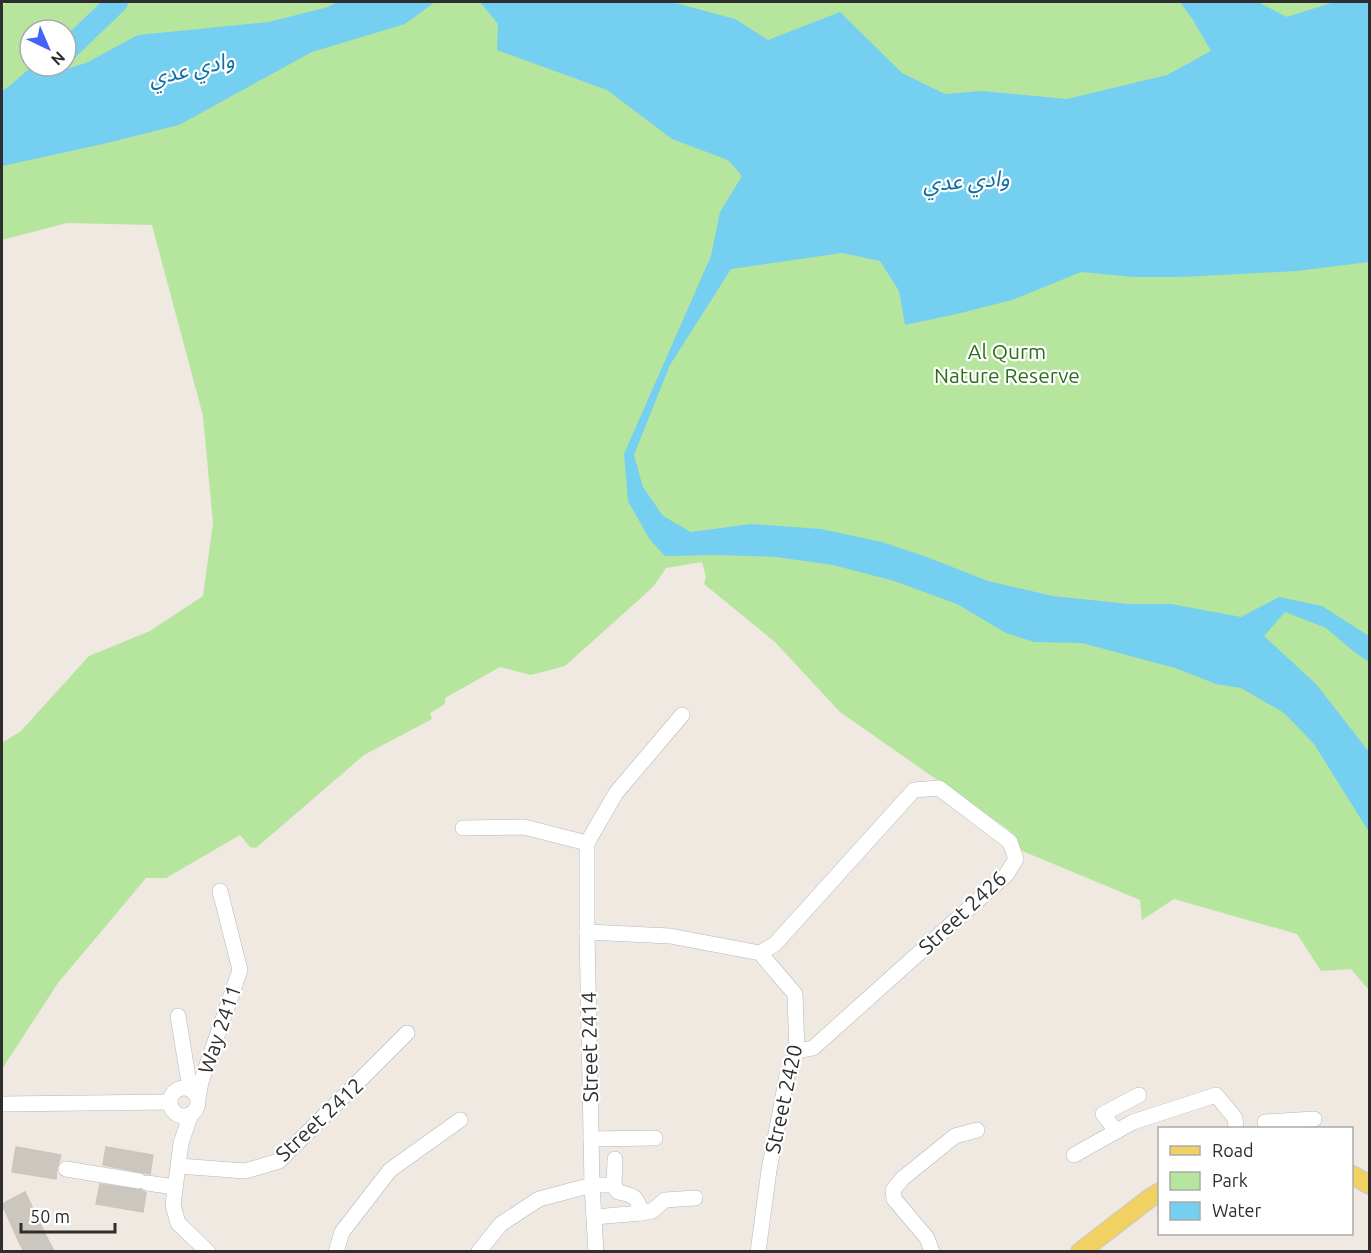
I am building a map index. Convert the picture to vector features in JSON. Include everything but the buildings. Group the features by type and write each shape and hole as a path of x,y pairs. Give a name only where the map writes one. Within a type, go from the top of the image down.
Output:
{"main road":[{"path":"1353,1176 1370,1185"},
{"path":"1080,1251 1158,1193"}],"street":[{"path":"463,828 524,827 587,843 616,793 682,715"},
{"name":"Street 2426","path":"760,953 775,944 914,790 939,788 1010,842 1016,859 1006,875 813,1048 797,1051"},
{"name":"Street 2414","path":"587,843 592,1185 596,1251"},
{"name":"Way 2411","path":"194,1093 201,1082 240,970 220,891"},
{"path":"587,932 670,936 760,953"},
{"name":"Street 2420","path":"758,1251 769,1170 787,1076 797,1051 795,994 760,953"},
{"path":"178,1016 198,1106 191,1114 181,1143 173,1205 178,1223 208,1251"},
{"name":"Street 2412","path":"179,1166 245,1171 279,1161 407,1033"},
{"path":"191,1114 185,1116 176,1113 170,1102 175,1091 182,1088 194,1093"},
{"path":"1116,1131 1103,1114 1139,1095"},
{"path":"1074,1155 1133,1122 1216,1095 1235,1119 1236,1127"},
{"path":"2,1104 170,1102"},
{"path":"1265,1122 1314,1119"},
{"path":"336,1251 342,1232 390,1170 460,1120"},
{"path":"932,1251 927,1238 894,1199 893,1190 903,1178 955,1136 977,1130"},
{"path":"591,1139 655,1138"},
{"path":"615,1159 614,1185 618,1192 630,1194 639,1202 641,1214"},
{"path":"66,1169 175,1187"},
{"path":"479,1251 501,1224 539,1199 592,1185 614,1185"},
{"path":"594,1217 641,1214 652,1211 665,1200 695,1198"}],"green space":[{"name":"Al Qurm Nature Reserve","path":"7,2 1369,2 1369,990 1351,969 1321,971 1297,934 1174,899 1142,920 1140,900 1020,850 1014,835 1006,828 840,712 775,642 704,584 706,577 702,562 666,568 653,587 565,666 531,675 500,667 445,698 445,704 430,713 432,719 364,755 256,848 250,847 240,835 166,878 146,878 58,983 2,1069 2,743 21,731 89,656 150,631 203,596 213,523 203,416 152,225 67,223 2,240 2,6"}],"water":[{"path":"337,2 435,2 405,24 312,52 179,125 2,166 2,91 8,87 37,78 78,78 78,65 138,35 269,22 328,7"},
{"path":"480,2 672,2 735,19 768,40 840,12 902,73 945,94 982,91 1067,99 1167,75 1211,51 1180,2 1258,2 1287,17 1333,2 1369,2 1369,262 1297,271 1181,277 1133,277 1081,272 1012,300 905,325 899,291 880,261 842,253 731,269 670,365 634,455 643,487 663,516 691,532 751,524 821,529 882,542 988,581 1053,596 1129,604 1171,604 1241,617 1279,597 1322,606 1369,636 1369,662 1326,628 1285,612 1264,636 1316,684 1369,752 1369,832 1314,744 1284,713 1241,688 1216,684 1175,668 1082,643 1034,642 1006,633 957,604 894,581 833,565 776,557 665,556 650,540 628,501 624,454 711,256 720,212 742,176 728,160 672,139 607,90 497,50 498,24"}],"waterway":[{"name":"وادي عدي","path":"78,39 117,2"},
{"name":"وادي عدي","path":"2,107 35,78"}]}
